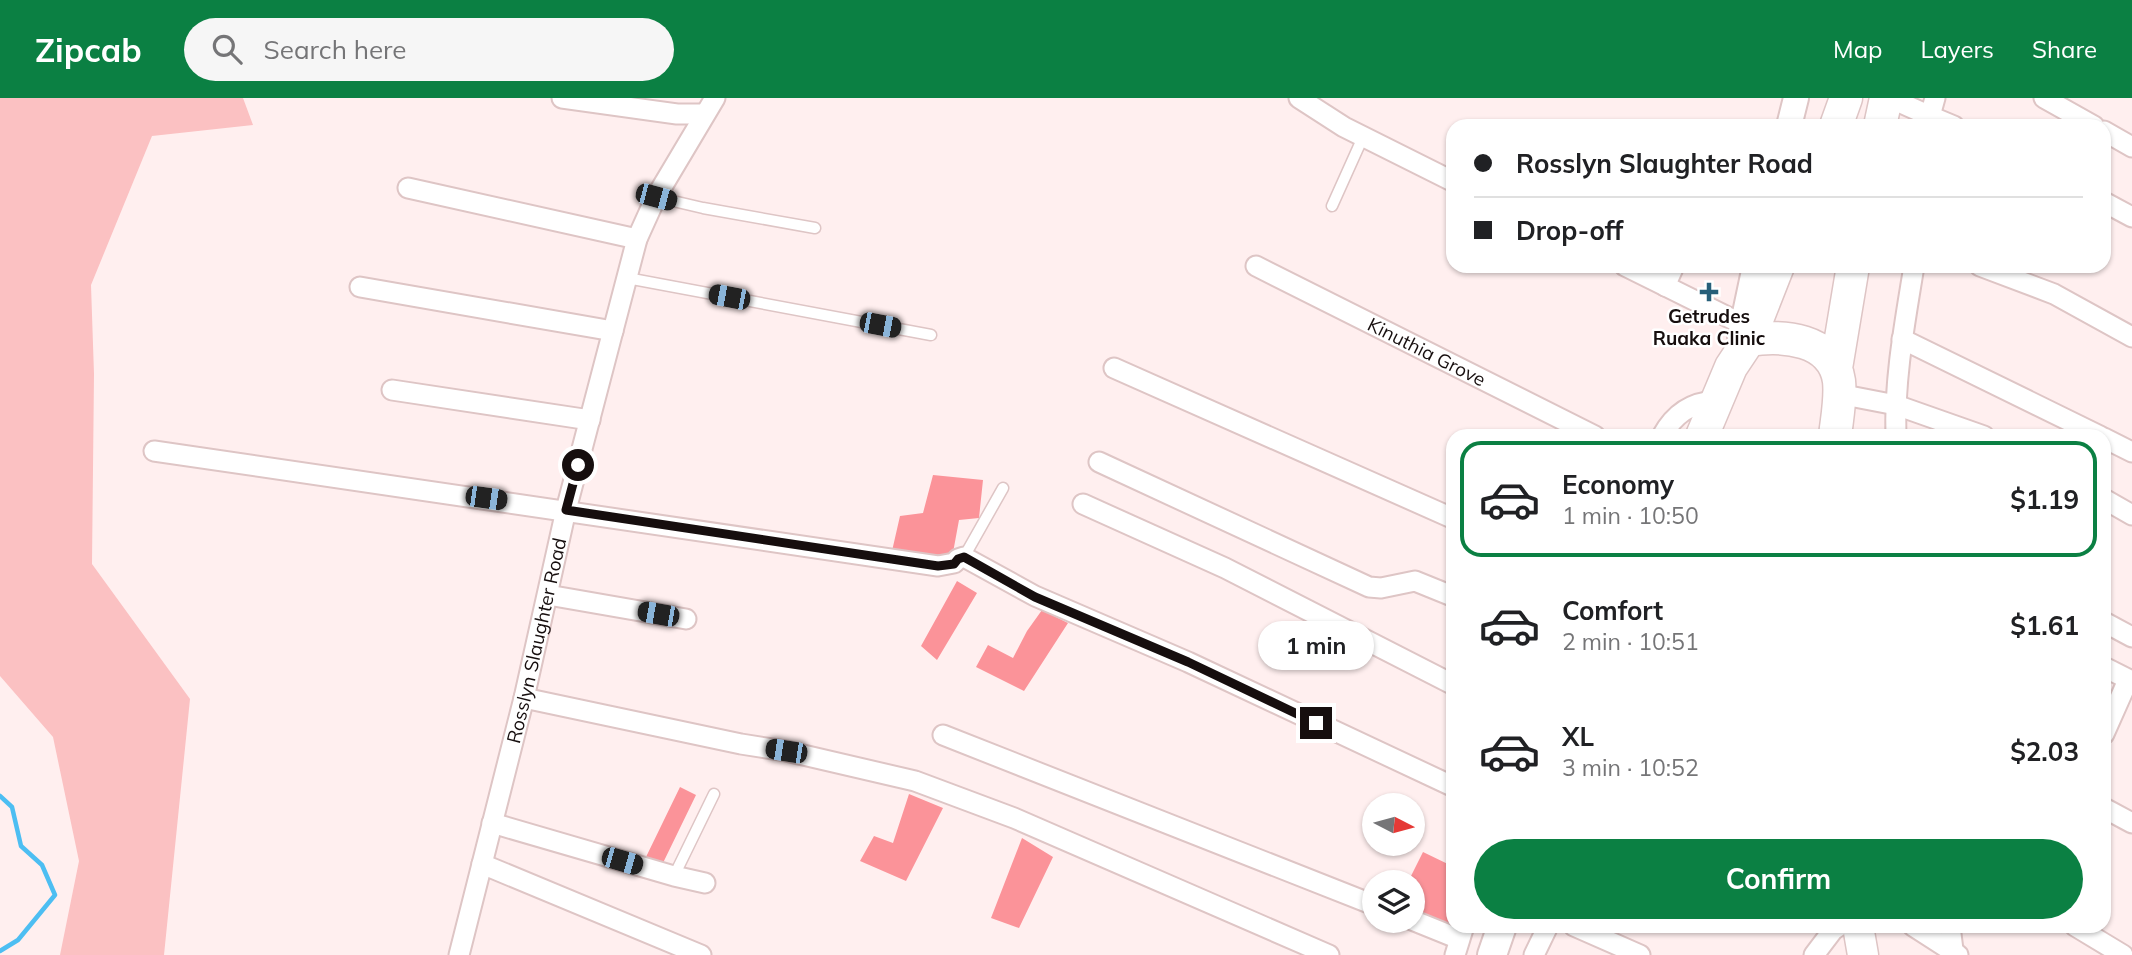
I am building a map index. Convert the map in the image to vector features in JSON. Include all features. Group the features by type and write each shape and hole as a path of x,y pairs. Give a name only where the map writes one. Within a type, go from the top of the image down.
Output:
{"highway":[{"path":"1838,119 1846,98"},
{"path":"1882,119 1888,98"},
{"path":"1705,429 1775,273"},
{"path":"1835,429 1838,381 1852,273"},
{"path":"1743,341 1782,337 1818,348 1831,359 1838,381"}],"main road":[{"path":"1492,955 1500,933"},
{"path":"1859,933 1863,955"}],"street":[{"path":"562,98 677,114 710,106"},
{"path":"1299,98 1319,113 1363,137 1446,178"},
{"path":"1791,119 1796,98"},
{"path":"1888,98 1930,113"},
{"path":"2044,98 2082,119"},
{"name":"Rosslyn Slaughter Road","path":"459,955 524,698 566,510 637,239 656,197 710,106"},
{"path":"2111,135 2132,147"},
{"path":"408,188 637,239"},
{"path":"2111,206 2132,217"},
{"name":"Kinuthia Grove","path":"1256,266 1581,429"},
{"path":"1639,273 1665,286 1743,341 1754,273"},
{"path":"1665,286 1671,273"},
{"path":"1896,429 1902,339 1913,273"},
{"path":"1998,273 2053,294 2132,337"},
{"path":"360,287 613,331"},
{"path":"1902,339 2086,429"},
{"path":"1114,369 1446,515"},
{"path":"1838,381 1964,429"},
{"path":"392,390 590,420"},
{"path":"1667,429 1676,416 1690,406 1716,401"},
{"path":"2111,442 2132,452"},
{"path":"154,451 938,566 954,564 964,557 1035,597 1188,662 1446,783"},
{"path":"1099,463 1369,587 1381,588 1415,581 1446,594"},
{"path":"2111,503 2132,515"},
{"path":"1083,504 1225,568 1446,681"},
{"path":"548,595 686,619"},
{"path":"2111,626 2132,637"},
{"path":"2111,671 2130,681 2111,719"},
{"path":"524,698 786,751 915,781 1014,818 1329,955"},
{"path":"943,735 1362,900"},
{"path":"2111,812 2132,823"},
{"path":"492,823 705,883"},
{"path":"482,864 701,955"},
{"path":"1425,925 1460,940"},
{"path":"1534,955 1545,933"},
{"path":"1590,933 1640,955"},
{"path":"1814,955 1831,933"},
{"path":"1925,933 1956,952"},
{"path":"1952,933 1956,952"},
{"path":"2086,933 2123,955"}],"lane":[{"path":"1332,205 1363,137"},
{"path":"656,197 815,228"},
{"path":"627,278 931,335"},
{"path":"964,557 1003,488"},
{"path":"674,876 714,794"}],"shaded area":[{"path":"0,98 243,98 253,125 152,136 91,285 94,374 92,564 190,699 164,955 60,955 79,861 53,737 0,676"}],"building":[{"path":"933,475 983,480 979,518 959,520 952,558 892,551 900,516 923,513"},
{"path":"957,581 977,593 937,660 921,646"},
{"path":"1042,610 1068,623 1024,691 976,667 988,645 1013,658"},
{"path":"680,787 696,795 662,865 646,857"},
{"path":"909,794 943,808 906,881 860,861 874,836 893,843"},
{"path":"1022,838 1053,857 1019,928 991,918"},
{"path":"1425,853 1446,863 1446,928 1425,919 1425,870 1414,870"}],"waterway":[{"path":"0,796 12,807 21,846 42,865 55,895 18,940 0,951"}],"place":[{"name":"Getrudes Ruaka Clinic","path":"1709,292"}],"route":[{"path":"578,465 566,510 938,566 954,564 964,557 1035,597 1188,662 1316,723"}]}
